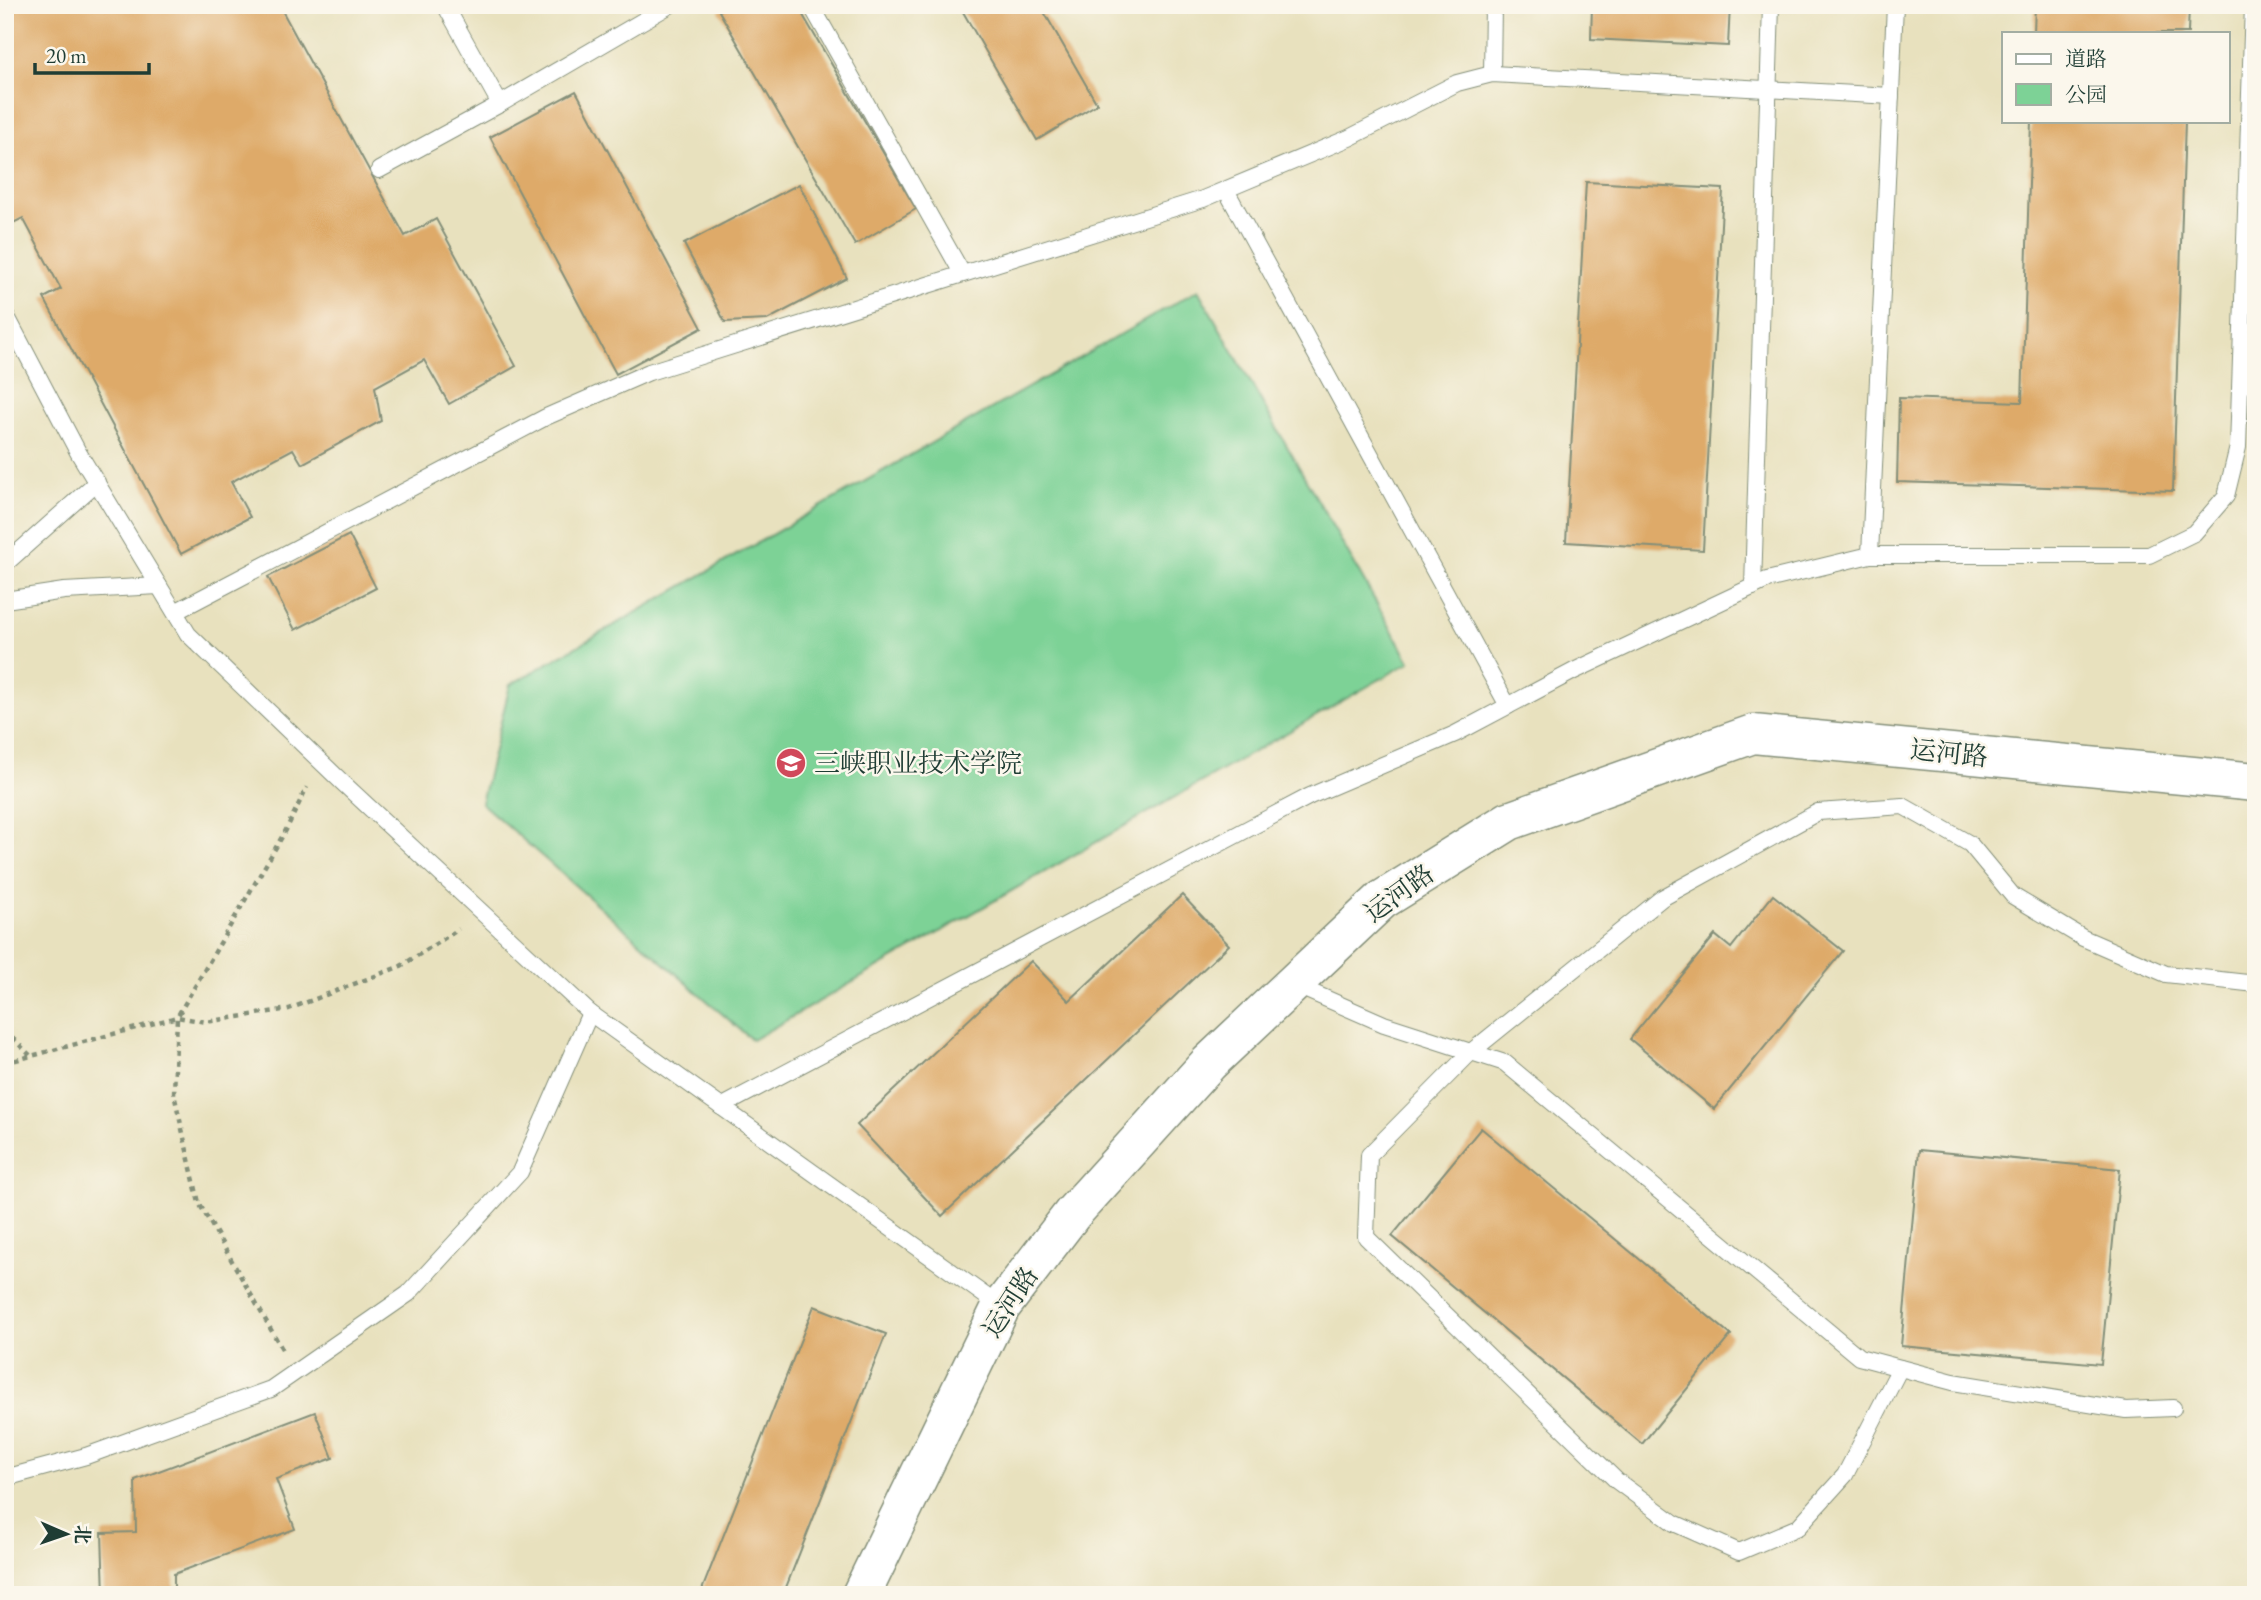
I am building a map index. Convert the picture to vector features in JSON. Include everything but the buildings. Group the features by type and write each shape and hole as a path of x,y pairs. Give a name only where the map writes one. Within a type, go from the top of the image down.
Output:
{"street":[{"name":"运河路","path":"861,1595 1001,1307 1073,1213 1209,1063 1382,900 1509,821 1753,734 2256,782"}],"lane":[{"path":"445,5 500,104"},
{"path":"379,170 500,104 670,5"},
{"path":"811,5 962,273"},
{"path":"1492,74 1493,5"},
{"path":"1753,587 1771,5"},
{"path":"1870,555 1895,5"},
{"path":"721,1107 1310,796 1455,734 1574,671 1767,580 1870,555 2150,555 2193,533 2226,496 2238,447 2253,5"},
{"path":"175,612 534,423 649,372 1226,190 1349,138 1457,83 1492,74 1891,96"},
{"path":"1226,190 1508,706"},
{"path":"5,313 78,452 188,634 590,1013 1001,1307"},
{"path":"5,564 97,482"},
{"path":"5,600 65,591 159,586"},
{"path":"1900,1368 1844,1475 1798,1527 1739,1552 1674,1523 1617,1481 1366,1237 1369,1155 1471,1052 1662,898 1818,812 1903,806 1970,844 2013,895 2083,938 2166,974 2256,984"},
{"path":"1292,984 1384,1024 1505,1063 1859,1357 1952,1382 2126,1410 2173,1408"},
{"path":"5,1478 86,1456 271,1389 408,1294 520,1172 590,1013"}],"path":[{"path":"295,1371 199,1203 174,1094 177,1017 286,830 320,761"},
{"path":"5,1063 177,1017 206,1022 289,1009 401,965 483,913"},
{"path":"5,1031 31,1056"}],"green space":[{"path":"1198,290 1410,662 752,1040 481,803 510,685"}],"place":[{"name":"三峡职业技术学院","path":"791,763"}]}
